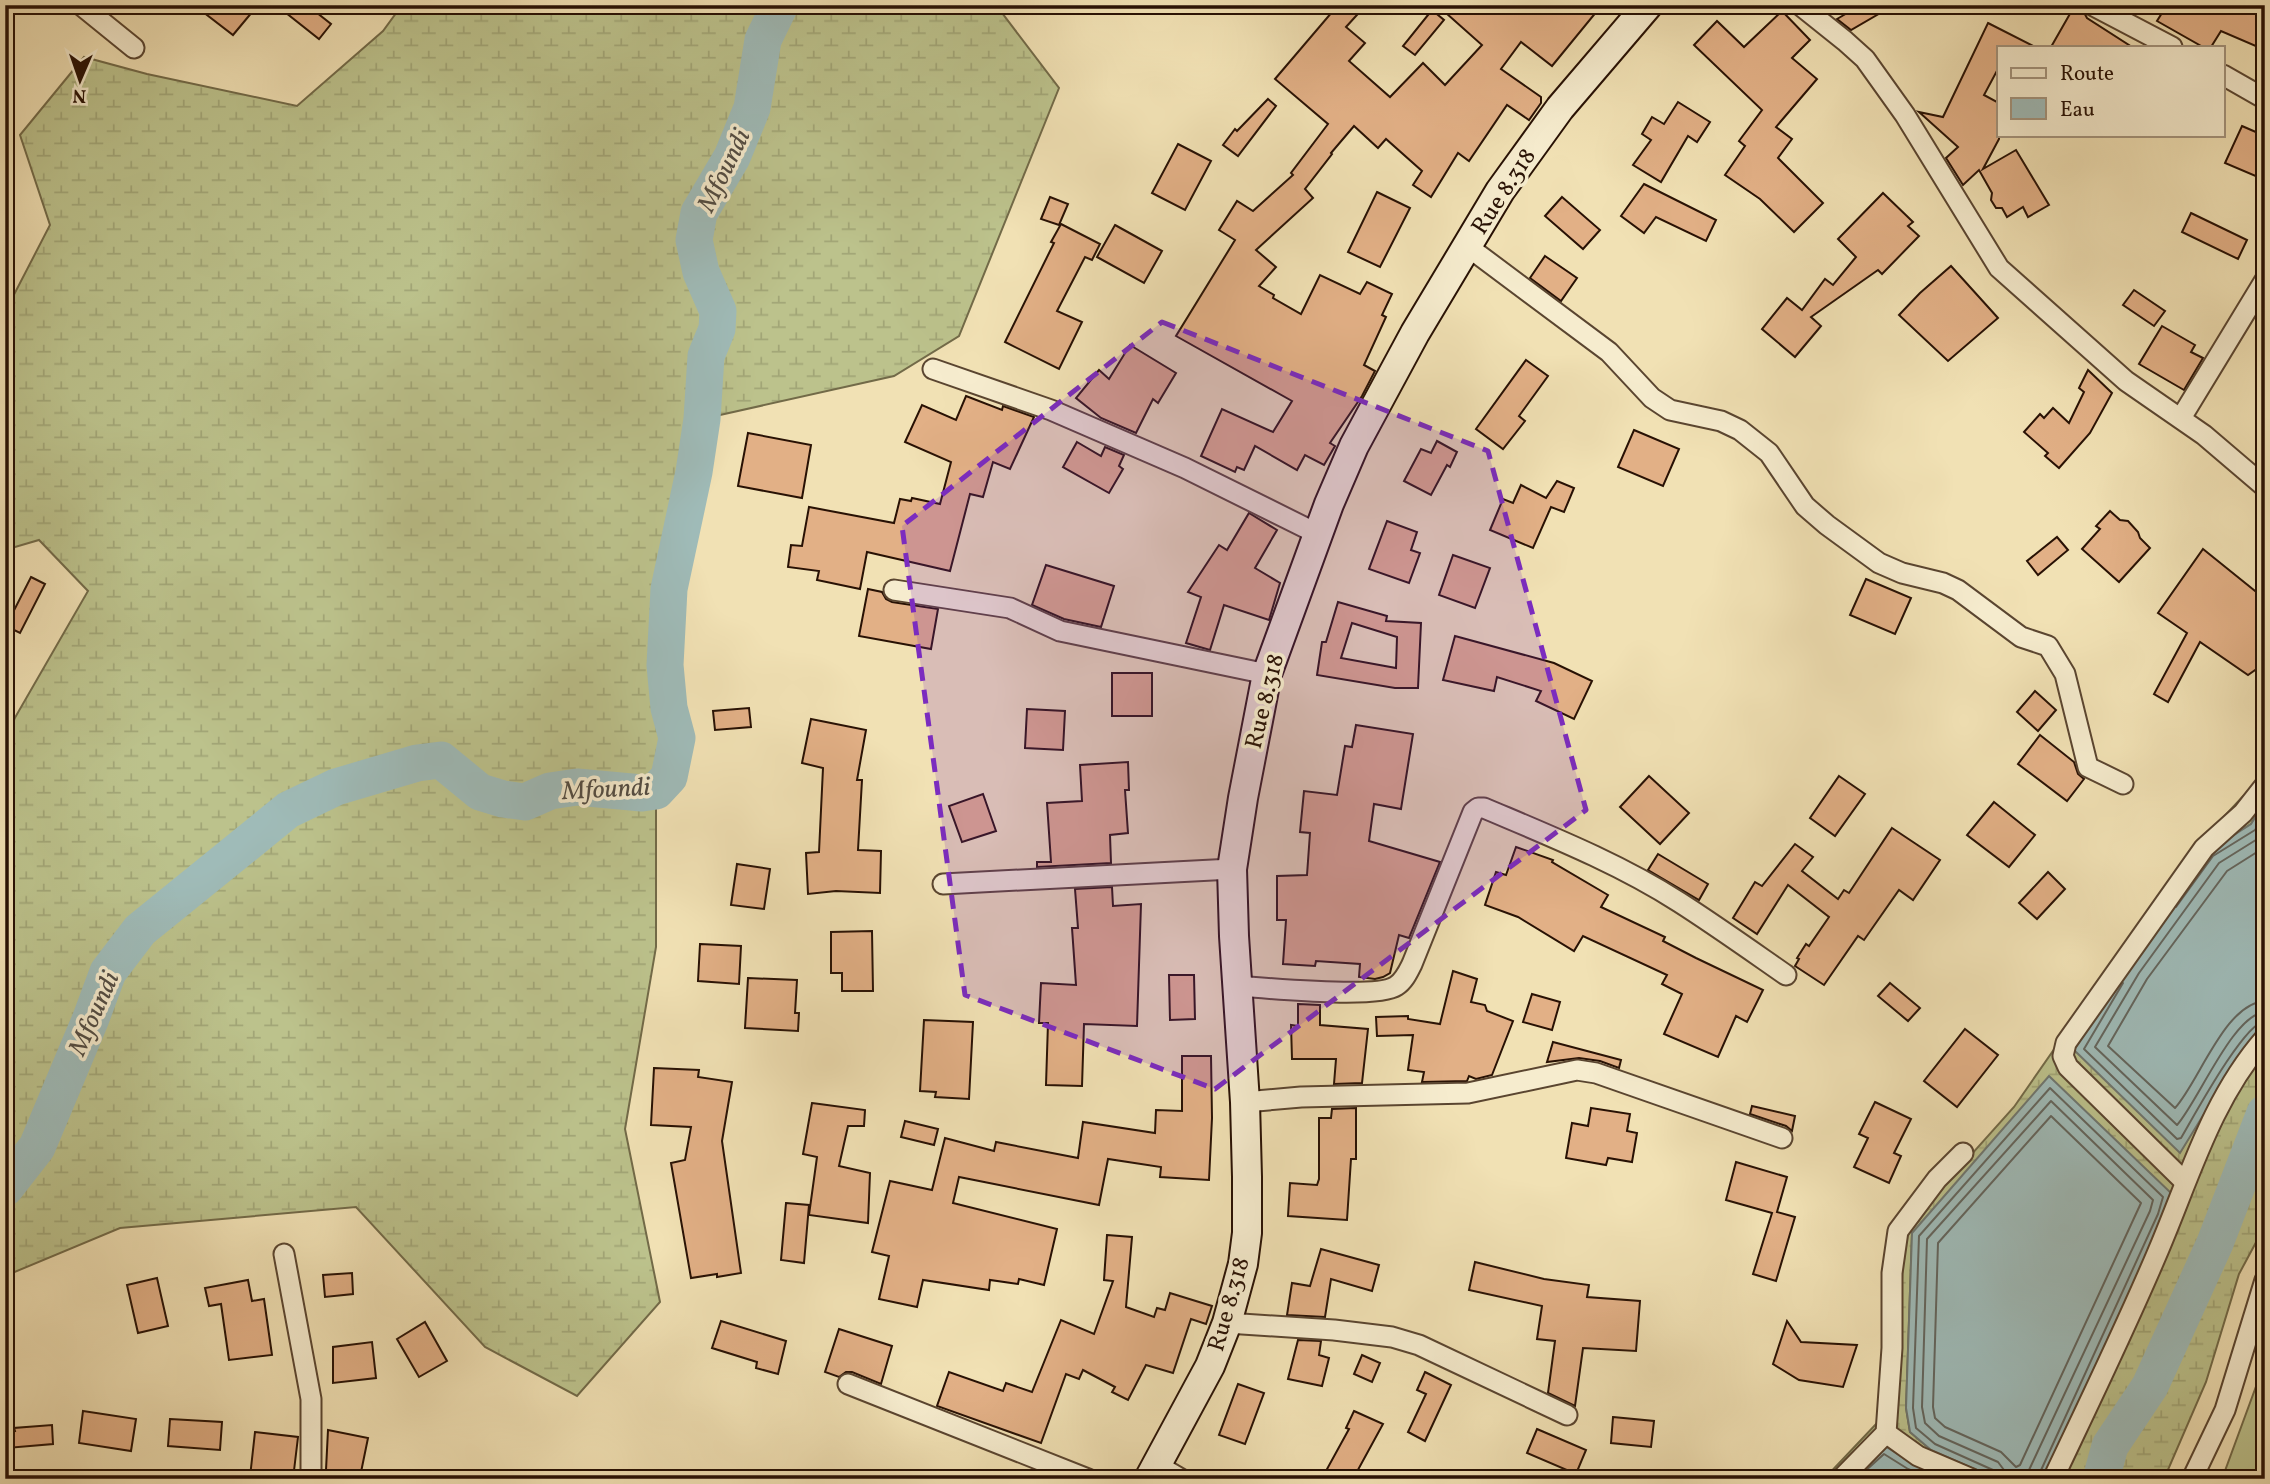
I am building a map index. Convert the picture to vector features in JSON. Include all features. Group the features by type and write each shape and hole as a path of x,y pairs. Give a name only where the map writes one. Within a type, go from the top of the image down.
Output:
{"main road":[{"name":"Rue 8.318","path":"1153,1472 1210,1366 1227,1323 1243,1264 1247,1233 1245,1102 1233,869 1243,798 1267,674 1318,534 1354,446 1415,333 1500,191 1560,107 1648,5"}],"street":[{"path":"81,5 134,48"},
{"path":"1800,5 1864,59 1905,115 1999,268 2126,381 2181,418 2265,487"},
{"path":"2092,5 2170,46"},
{"path":"2224,76 2265,99"},
{"path":"1467,246 1609,352 1652,398 1670,410 1721,421 1740,430 1769,453 1805,506 1879,563 1958,590 2021,638 2048,646 2065,674 2088,767 2123,784"},
{"path":"2181,418 2265,280"},
{"path":"933,369 1051,410 1185,468 1318,534"},
{"path":"894,590 1010,608 1060,631 1267,674"},
{"path":"2185,1182 2068,1067 2063,1056 2066,1043 2204,848 2243,813 2265,785"},
{"path":"1237,986 1371,993 1396,986 1412,964 1473,812 1478,808 1484,808 1575,847 1654,887 1786,975"},
{"path":"943,884 1233,869"},
{"path":"2053,1479 2157,1255 2206,1129 2228,1088 2265,1038"},
{"path":"1245,1102 1314,1096 1468,1093 1577,1070 1597,1073 1782,1138"},
{"path":"1840,1479 1886,1433 1892,1348 1892,1273 1898,1231 1937,1179 1963,1153"},
{"path":"284,1254 311,1399 311,1479"},
{"path":"2192,1479 2225,1410 2265,1280"},
{"path":"1227,1323 1392,1337 1419,1345 1567,1415"},
{"path":"848,1384 1088,1479"},
{"path":"1886,1433 1918,1455 1972,1479"},
{"path":"1153,1472 1181,1479"}],"highlighted area":[{"path":"1162,322 1488,451 1586,810 1215,1089 965,995 902,526"}],"green space":[{"path":"402,5 996,5 1059,88 959,336 894,376 702,419 694,472 669,589 665,665 669,708 677,738 669,777 656,791 656,947 625,1129 660,1302 577,1396 485,1347 356,1207 120,1228 5,1276 5,735 88,591 39,540 5,550 5,312 50,225 20,135 84,57 147,74 297,106 383,31"},
{"path":"2265,760 2265,802 2251,824 2209,851 2180,1152 2247,1044 2265,1025 2265,1222 2239,1274 2206,1382 2164,1479 2043,1479 2165,1216 1912,1233 1906,1408 1910,1432 1931,1450 1997,1479 1824,1479 1896,1403 1904,1238 1910,1223 2014,1107 2192,851 2261,777"},
{"path":"2265,1362 2265,1479 2222,1479"}],"water":[{"path":"2265,802 2265,1025 2247,1044 2180,1153 2074,1050 2125,964 2209,851 2251,824"},
{"path":"2049,1076 2171,1193 2165,1216 2043,1479 1997,1479 1931,1450 1910,1432 1906,1408 1912,1233"},
{"path":"1882,1444 1910,1462 1950,1479 1847,1479"}],"building":[{"path":"194,5 258,5 233,35"},
{"path":"276,5 307,5 331,24 319,39"},
{"path":"1338,5 1366,5 1346,27 1365,43 1349,61 1390,97 1423,63 1445,85 1482,45 1437,5 1602,5 1552,66 1521,42 1501,69 1541,97 1541,103 1529,120 1507,105 1469,161 1458,153 1431,197 1413,185 1422,171 1386,139 1378,148 1354,126 1331,153 1305,189 1313,198 1256,250 1276,267 1259,286 1274,295 1273,298 1301,314 1320,275 1360,294 1367,282 1392,294 1382,315 1386,317 1364,365 1375,371 1362,396 1330,443 1335,446 1324,465 1305,455 1297,470 1255,446 1244,470 1237,467 1235,472 1201,456 1222,409 1273,432 1292,401 1176,336 1235,240 1219,230 1237,201 1253,211 1293,175 1291,173 1328,124 1275,79"},
{"path":"1861,5 1894,5 1851,30 1837,19"},
{"path":"2075,5 2080,5 2087,18 2130,46 2052,46"},
{"path":"2167,5 2265,5 2265,50 2221,31 2212,46 2201,46 2157,21"},
{"path":"1432,10 1444,20 1415,55 1403,46"},
{"path":"1782,11 1810,40 1792,58 1817,79 1776,127 1792,139 1778,158 1823,203 1794,232 1760,199 1725,175 1745,146 1739,141 1762,110 1694,45 1717,21 1744,47"},
{"path":"1988,23 2033,46 1997,46 1997,71 1984,95 1997,102 1999,139 1983,169 2016,150 2049,205 2028,217 2023,207 2007,217 2002,208 1996,208 1991,200 1992,193 1979,170 1963,185 1946,158 1958,147 1919,112 1943,117"},
{"path":"1268,99 1276,106 1238,156 1223,145 1235,129 1237,131"},
{"path":"1678,102 1710,122 1697,142 1688,136 1661,182 1633,165 1651,140 1642,134 1652,117 1664,124"},
{"path":"2242,126 2265,136 2265,180 2225,163"},
{"path":"1178,144 1211,161 1185,210 1152,193"},
{"path":"1644,184 1716,220 1706,241 1656,217 1644,233 1621,216"},
{"path":"1377,192 1410,208 1380,267 1348,252"},
{"path":"1883,193 1913,222 1908,226 1919,236 1882,274 1878,270 1811,317 1821,326 1795,357 1762,329 1787,298 1802,310 1825,279 1833,285 1856,257 1838,239"},
{"path":"1050,197 1068,204 1059,225 1041,219"},
{"path":"1562,197 1600,230 1583,249 1545,216"},
{"path":"2191,213 2247,240 2238,259 2182,232"},
{"path":"1061,224 1100,244 1092,260 1085,257 1057,311 1082,322 1059,369 1005,342"},
{"path":"1115,225 1162,251 1144,283 1097,257"},
{"path":"1545,256 1577,278 1561,301 1530,278"},
{"path":"1951,266 1998,318 1948,361 1899,315"},
{"path":"2134,290 2165,311 2154,326 2123,305"},
{"path":"2162,326 2195,345 2191,352 2203,358 2184,390 2139,364"},
{"path":"1130,345 1176,373 1158,403 1153,399 1136,433 1101,418 1076,398 1099,370 1109,379"},
{"path":"1526,360 1548,376 1519,416 1525,421 1503,449 1476,429"},
{"path":"2088,370 2112,393 2090,433 2059,468 2045,456 2048,453 2024,432 2040,414 2044,418 2053,408 2069,423 2084,392 2079,388"},
{"path":"966,396 1002,410 1003,406 1034,417 1010,469 993,462 983,497 970,494 950,571 867,552 860,589 817,580 819,571 788,567 791,545 802,546 809,507 894,523 900,499 911,501 912,498 940,504 951,462 905,442 922,405 956,420"},
{"path":"1634,430 1679,449 1663,486 1618,467"},
{"path":"748,433 811,445 802,498 738,486"},
{"path":"1437,441 1457,452 1431,495 1404,481 1421,449 1431,453"},
{"path":"1077,442 1101,456 1105,447 1124,455 1119,466 1123,469 1109,493 1063,467"},
{"path":"1557,481 1574,488 1564,512 1551,507 1533,548 1490,530 1503,499 1513,503 1521,485 1546,498"},
{"path":"2110,511 2120,520 2128,521 2150,548 2119,582 2082,549 2100,529 2096,526"},
{"path":"1249,513 1277,530 1255,568 1280,583 1269,620 1224,605 1210,650 1186,643 1201,597 1188,592 1219,545 1227,550"},
{"path":"1387,521 1417,532 1411,550 1420,553 1409,583 1369,569"},
{"path":"2057,537 2068,550 2038,575 2027,561"},
{"path":"2203,549 2265,599 2265,663 2248,675 2200,642 2168,702 2154,694 2187,633 2158,613"},
{"path":"1453,555 1490,568 1475,608 1439,595"},
{"path":"1046,565 1114,586 1101,627 1064,619 1032,605"},
{"path":"31,577 45,584 20,633 6,626"},
{"path":"1866,579 1911,598 1895,634 1850,615"},
{"path":"868,589 882,592 886,599 892,602 938,609 931,649 859,636"},
{"path":"1338,602 1387,616 1386,621 1421,623 1418,688 1395,688 1317,675 1322,642 1326,642","holes":["1352,623 1397,637 1396,668 1341,658"]},
{"path":"1455,636 1554,663 1592,681 1574,719 1536,701 1541,691 1497,677 1494,691 1443,680"},
{"path":"1112,673 1152,673 1152,716 1112,716"},
{"path":"2035,691 2056,710 2038,731 2017,712"},
{"path":"749,708 751,727 715,730 713,711"},
{"path":"1027,709 1065,711 1063,750 1025,748"},
{"path":"811,719 866,730 857,780 862,780 858,850 881,851 880,893 836,891 808,894 806,853 819,852 823,768 802,763"},
{"path":"1356,725 1413,734 1401,809 1374,804 1369,841 1440,862 1409,938 1399,935 1390,973 1375,979 1359,977 1360,964 1316,961 1315,966 1283,964 1286,920 1277,920 1277,876 1307,875 1310,833 1300,832 1304,791 1337,795 1345,746 1352,747"},
{"path":"2040,735 2074,762 2078,774 2084,779 2067,801 2018,764"},
{"path":"1128,762 1129,790 1125,790 1128,833 1110,835 1111,863 1037,867 1037,862 1051,862 1047,803 1082,801 1080,765"},
{"path":"1649,776 1689,813 1660,844 1620,807"},
{"path":"1839,776 1865,794 1835,836 1810,818"},
{"path":"983,794 996,831 962,842 949,806"},
{"path":"1994,802 2035,835 2009,867 1967,835"},
{"path":"1892,828 1940,860 1913,900 1899,890 1864,940 1858,936 1824,985 1795,966 1806,944 1809,946 1829,917 1788,885 1757,934 1733,918 1755,882 1762,886 1795,844 1813,857 1802,871 1838,899 1844,890 1849,893"},
{"path":"1516,847 1553,860 1552,862 1608,895 1601,907 1665,937 1663,941 1763,990 1747,1022 1736,1016 1718,1057 1664,1034 1682,994 1662,984 1667,975 1583,936 1574,951 1518,917 1485,905 1496,872 1506,875"},
{"path":"1658,854 1708,884 1699,900 1648,870"},
{"path":"737,864 770,869 764,909 731,905"},
{"path":"2048,872 2065,889 2037,919 2019,903"},
{"path":"1112,887 1113,906 1141,904 1137,1026 1084,1024 1082,1086 1046,1085 1048,1023 1039,1023 1041,983 1076,985 1072,928 1078,928 1075,889"},
{"path":"872,931 873,991 842,991 842,973 831,973 831,932"},
{"path":"700,944 741,946 739,984 698,981"},
{"path":"1453,971 1477,979 1471,1002 1485,1005 1487,1011 1513,1021 1492,1075 1476,1079 1469,1076 1467,1081 1422,1082 1424,1072 1408,1070 1413,1035 1377,1036 1376,1017 1408,1016 1408,1019 1440,1024"},
{"path":"1169,975 1194,975 1195,1019 1170,1020"},
{"path":"748,978 797,980 795,1013 799,1013 798,1031 745,1028"},
{"path":"1890,983 1920,1008 1908,1021 1878,996"},
{"path":"1532,994 1560,1002 1552,1030 1523,1022"},
{"path":"1298,1004 1320,1005 1320,1025 1368,1029 1362,1083 1334,1084 1336,1059 1292,1059 1291,1025 1298,1026"},
{"path":"924,1020 973,1022 969,1099 935,1097 936,1092 920,1091"},
{"path":"1965,1029 1998,1055 1957,1107 1924,1081"},
{"path":"1553,1042 1621,1060 1619,1068 1600,1061 1579,1058 1547,1062"},
{"path":"1182,1056 1211,1056 1209,1180 1160,1177 1161,1167 1108,1159 1099,1205 959,1177 953,1203 1057,1229 1044,1285 1019,1279 1018,1284 990,1280 989,1290 923,1280 917,1307 879,1299 889,1256 872,1252 890,1181 932,1190 945,1138 994,1151 996,1142 1078,1158 1083,1122 1155,1133 1156,1110 1182,1111"},
{"path":"654,1068 699,1070 698,1077 732,1082 722,1141 741,1273 691,1278 671,1163 685,1160 691,1127 651,1125"},
{"path":"1875,1102 1911,1119 1894,1153 1901,1156 1889,1183 1854,1167 1868,1138 1859,1134"},
{"path":"812,1103 865,1110 864,1126 848,1126 839,1166 870,1173 868,1223 809,1215 817,1157 803,1154"},
{"path":"1752,1106 1795,1116 1792,1131 1786,1126 1750,1114"},
{"path":"1356,1108 1356,1159 1351,1159 1347,1220 1288,1216 1290,1183 1317,1185 1319,1179 1319,1118 1331,1118 1332,1109"},
{"path":"1591,1108 1630,1114 1627,1131 1637,1133 1632,1162 1608,1158 1606,1165 1566,1158 1572,1123 1588,1126"},
{"path":"905,1121 938,1129 934,1145 901,1137"},
{"path":"1736,1162 1787,1177 1777,1212 1795,1217 1776,1281 1753,1274 1772,1213 1726,1200"},
{"path":"786,1203 809,1205 804,1263 781,1260"},
{"path":"1107,1235 1132,1237 1126,1307 1154,1317 1157,1308 1165,1310 1170,1293 1212,1306 1206,1324 1191,1319 1173,1373 1146,1365 1128,1400 1112,1392 1115,1387 1083,1370 1079,1379 1066,1374 1041,1443 937,1406 949,1372 1003,1391 1006,1383 1032,1392 1061,1320 1094,1334 1113,1281 1104,1280"},
{"path":"1321,1249 1379,1265 1372,1291 1331,1279 1325,1317 1287,1315 1292,1283 1310,1286"},
{"path":"1475,1262 1544,1279 1589,1285 1587,1297 1640,1301 1636,1351 1583,1348 1575,1406 1548,1393 1555,1341 1537,1339 1542,1306 1469,1290"},
{"path":"352,1273 353,1294 325,1297 323,1275"},
{"path":"157,1278 168,1326 138,1333 127,1285"},
{"path":"248,1280 252,1301 264,1299 272,1355 229,1360 221,1304 209,1306 205,1288"},
{"path":"721,1321 786,1341 778,1374 756,1368 757,1362 712,1348"},
{"path":"1787,1321 1801,1342 1857,1345 1843,1387 1799,1380 1773,1364"},
{"path":"425,1322 447,1361 419,1377 397,1339"},
{"path":"839,1329 892,1346 881,1384 852,1372 846,1372 839,1377 825,1372"},
{"path":"1298,1340 1321,1341 1319,1355 1329,1358 1322,1386 1288,1379"},
{"path":"372,1342 376,1378 333,1383 333,1347"},
{"path":"1362,1355 1380,1363 1372,1382 1354,1374"},
{"path":"1425,1372 1451,1385 1425,1441 1408,1432 1426,1394 1417,1390"},
{"path":"1238,1384 1264,1393 1245,1444 1219,1435"},
{"path":"83,1411 136,1419 131,1451 79,1443"},
{"path":"1354,1411 1383,1424 1353,1479 1345,1479 1327,1469 1349,1429 1346,1428"},
{"path":"1613,1417 1654,1421 1651,1447 1611,1443"},
{"path":"170,1419 222,1422 220,1450 168,1446"},
{"path":"52,1425 53,1444 7,1448 6,1434 15,1431 14,1428"},
{"path":"1537,1429 1586,1450 1576,1474 1527,1453"},
{"path":"328,1430 368,1438 360,1477 326,1470"},
{"path":"255,1432 298,1437 293,1479 250,1477"}],"waterway":[{"name":"Mfoundi","path":"5,1188 37,1147 108,972 140,930 288,810 336,787 417,763 441,760 480,792 525,802 550,791 577,787 642,793 656,791 669,777 677,738 669,708 665,665 669,589 694,472 702,419 706,356 717,329 718,311 701,272 694,240 699,213 732,157 752,108 763,40 780,5"},
{"path":"2101,1479 2110,1446 2150,1386 2215,1243 2265,1113"}]}
